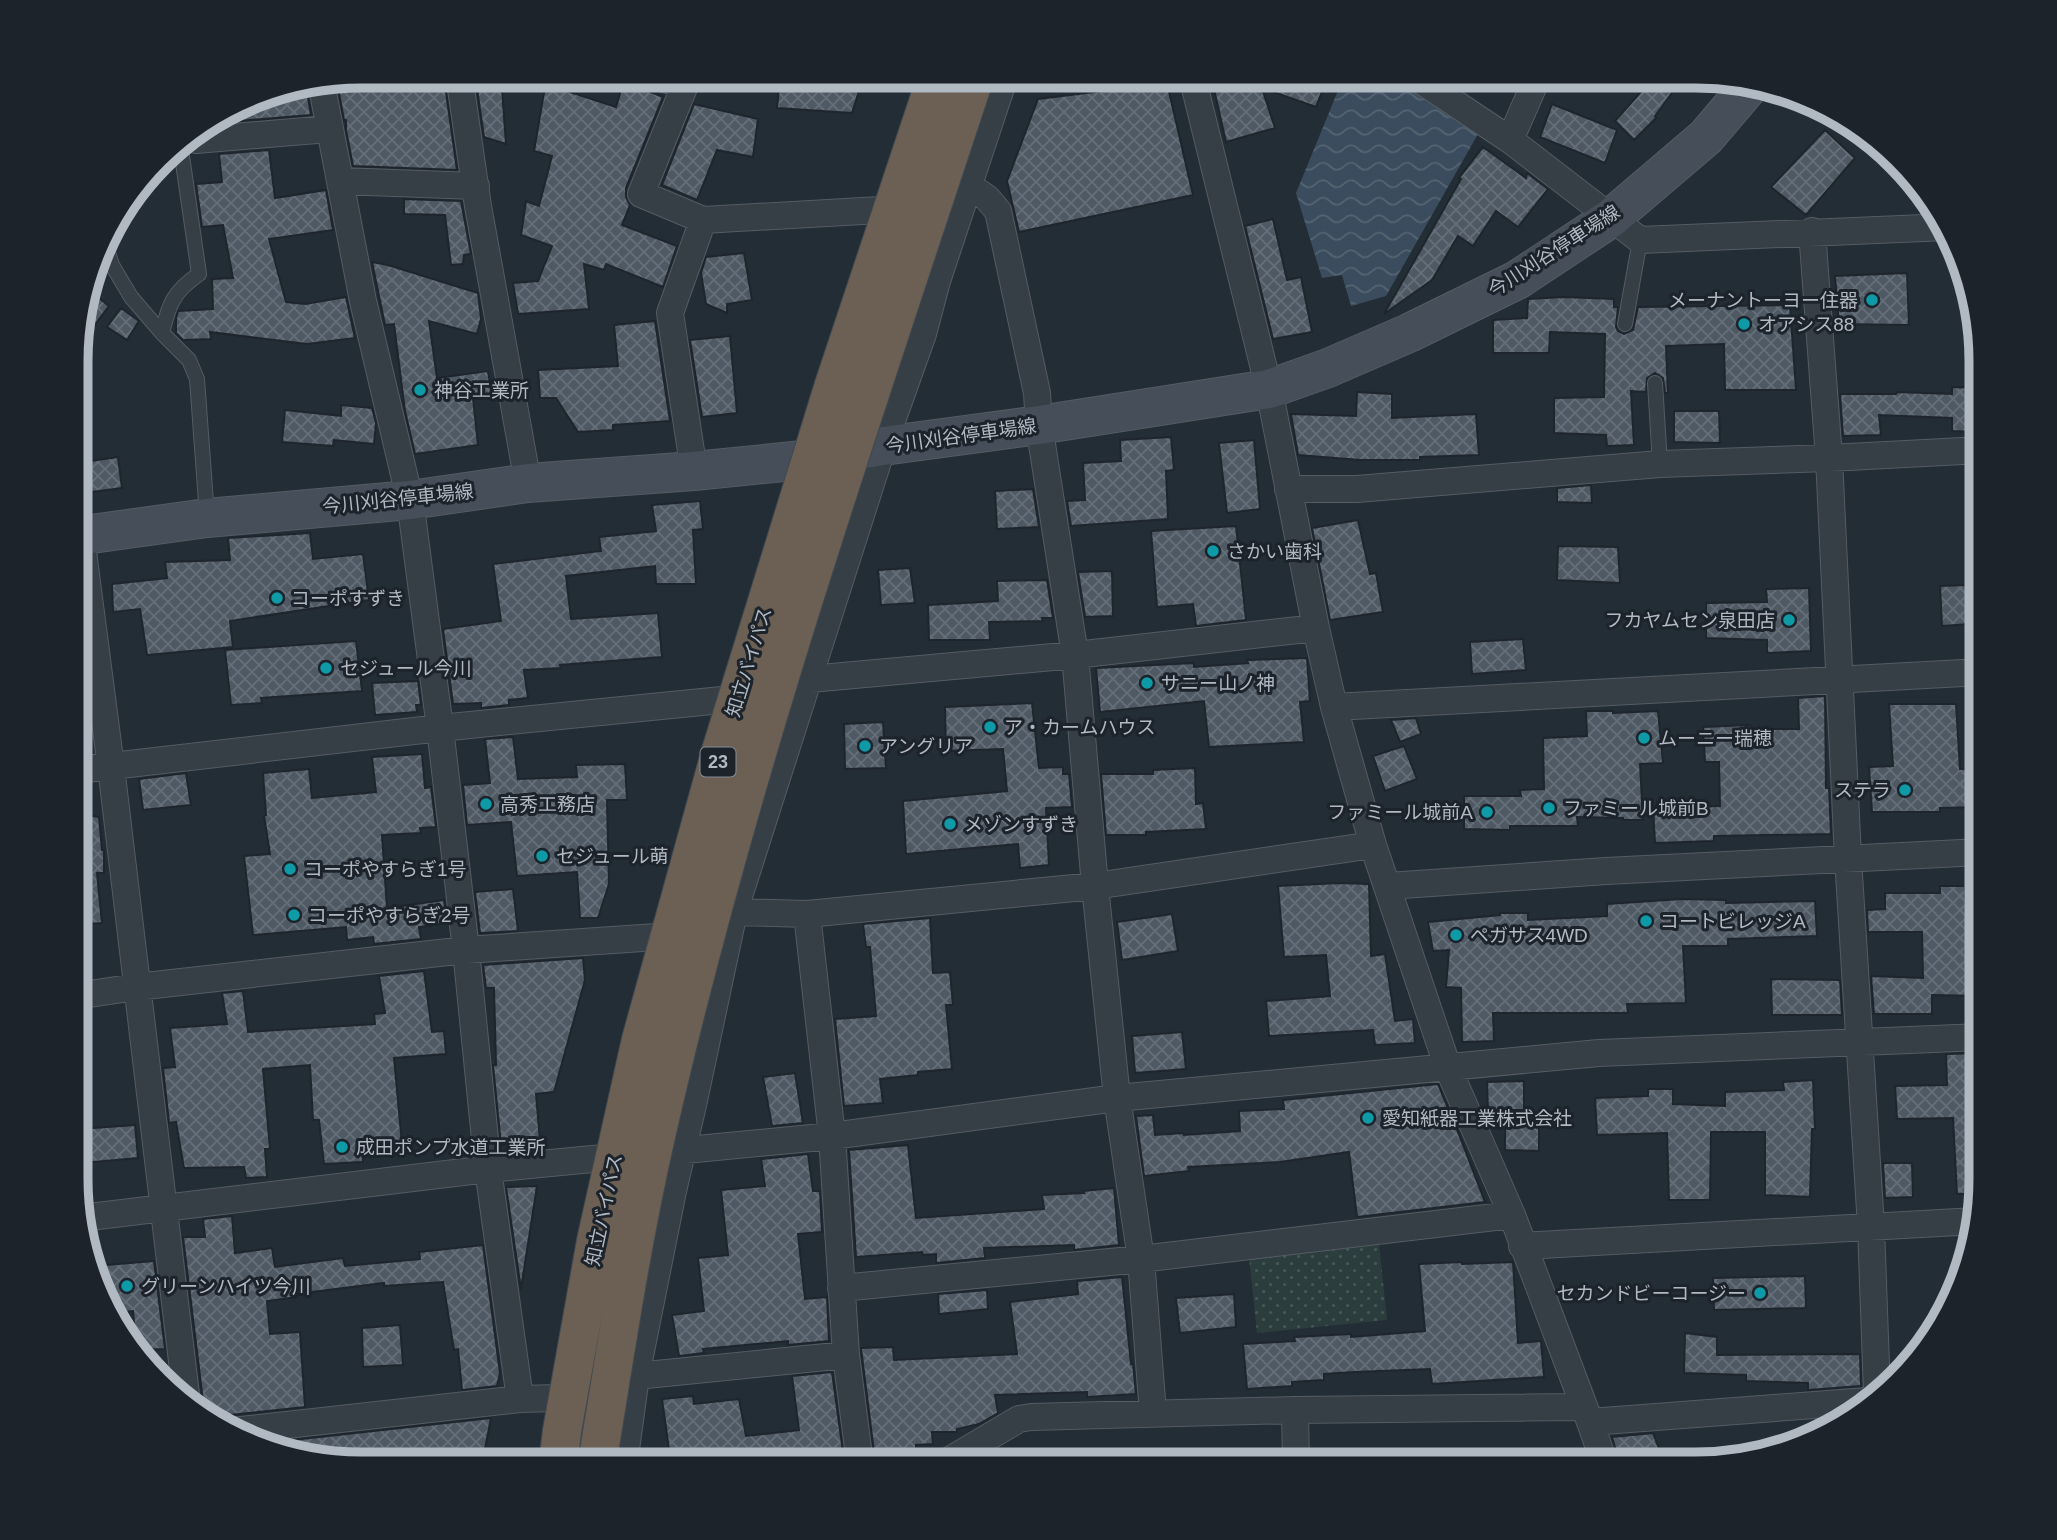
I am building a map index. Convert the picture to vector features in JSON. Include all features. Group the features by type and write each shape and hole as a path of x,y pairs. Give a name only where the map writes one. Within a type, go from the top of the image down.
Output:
{"highway":[{"name":"知立バイパス","path":"559,1452 596,1241 641,1040 729,725 834,385 933,88"},
{"name":"知立バイパス","path":"599,1452 625,1290 655,1140 727,861 793,635 971,88"}],"main road":[{"name":"今川刈谷停車場線","path":"88,535 208,518 410,500 528,483 794,461 1269,389 1409,334 1625,229 1744,92"}],"street":[{"path":"461,88 528,483"},
{"path":"684,88 641,194 703,219 880,210"},
{"path":"549,1452 594,1198 657,937 722,700 794,461 880,210 915,88"},
{"path":"626,1452 636,1376 734,912 883,446 923,334 937,281 1002,88"},
{"path":"1195,88 1269,389 1334,708 1373,845 1448,1068 1512,1215 1600,1452"},
{"path":"1432,88 1510,140 1625,229 1812,231 1935,227"},
{"path":"1510,140 1533,88"},
{"path":"322,90 363,302 410,500 466,950 488,1170 520,1399"},
{"path":"201,140 329,129"},
{"path":"340,181 476,187"},
{"path":"968,185 987,198 998,211 1037,393 1039,425 1075,655 1094,886 1117,1098 1141,1259 1153,1413"},
{"path":"694,471 670,313 703,219"},
{"path":"1812,231 1829,458 1848,858 1871,1227 1877,1385"},
{"path":"1288,489 1357,489 1660,464 1969,451"},
{"path":"88,601 111,767 185,1389"},
{"path":"810,679 1075,655 1316,628"},
{"path":"1334,708 1969,673"},
{"path":"88,769 440,728 722,700"},
{"path":"734,912 807,914 1094,886 1373,845"},
{"path":"1388,886 1606,871 1969,853"},
{"path":"807,914 832,1136 846,1355 858,1452"},
{"path":"88,994 466,950 657,937"},
{"path":"90,1217 604,1157 832,1136 1117,1098 1599,1053 1969,1038"},
{"path":"841,1288 1141,1259 1512,1215"},
{"path":"1522,1246 1966,1222"},
{"path":"636,1376 846,1355"},
{"path":"250,1429 520,1399 558,1398"},
{"path":"963,1452 1018,1419 1031,1417 1295,1410 1587,1415 1855,1402"},
{"path":"1295,1410 1296,1452"}],"lane":[{"path":"162,333 168,309 181,286 199,274 182,154"},
{"path":"1625,229 1625,324"},
{"path":"108,255 111,265 131,297 189,360 197,379 208,518"},
{"path":"1655,383 1660,464"}],"shaded area":[{"path":"1379,1244 1387,1320 1257,1333 1249,1257"}],"water":[{"path":"1339,88 1410,88 1478,134 1386,296 1351,306 1342,275 1322,278 1296,193"}],"building":[{"path":"445,88 457,170 353,166 338,89"},
{"path":"477,88 502,88 506,144 484,137"},
{"path":"545,88 567,88 567,91 616,107 622,88 643,88 663,97 626,188 630,205 622,225 677,246 663,287 606,264 604,270 584,264 589,309 518,314 513,283 538,281 552,246 521,235 526,201 539,206 552,156 534,151"},
{"path":"779,88 840,88 859,91 852,113 777,108"},
{"path":"1127,88 1168,88 1193,195 1019,232 1007,181 1038,99"},
{"path":"1214,88 1262,88 1275,128 1226,142"},
{"path":"1262,88 1323,88 1316,107"},
{"path":"1634,88 1676,88 1656,118 1634,140 1615,121 1640,93"},
{"path":"307,93 311,115 228,122 256,108"},
{"path":"694,104 758,119 753,157 717,150 697,200 662,185"},
{"path":"1552,104 1617,130 1605,163 1540,137"},
{"path":"1825,130 1855,158 1806,215 1771,187"},
{"path":"1483,147 1526,178 1527,173 1548,189 1518,227 1496,211 1473,246 1458,236 1432,280 1384,314 1461,179 1459,178"},
{"path":"269,150 275,198 326,190 333,230 269,239 286,302 305,304 346,297 355,338 307,344 210,332 211,339 183,340 176,333 178,311 213,309 212,279 233,278 223,225 202,227 196,184 222,182 219,154"},
{"path":"404,199 461,201 471,254 464,255 463,264 451,265 445,215 404,214"},
{"path":"1273,219 1287,280 1301,277 1312,332 1273,339 1245,226"},
{"path":"744,253 752,300 727,304 727,313 706,304 701,273 706,257"},
{"path":"372,262 478,293 481,319 477,334 429,321 437,378 488,371 492,396 473,398 478,445 415,454 405,411 394,324 385,325"},
{"name":"メーナントーヨー住器","path":"1907,273 1909,325 1839,324 1835,276"},
{"path":"96,295 109,306 89,332"},
{"path":"1528,299 1614,299 1614,307 1618,307 1616,327 1624,334 1633,330 1638,307 1790,305 1796,390 1725,390 1724,344 1666,346 1668,393 1665,393 1663,378 1655,373 1647,378 1646,392 1631,391 1634,445 1607,446 1606,435 1554,433 1554,398 1604,397 1605,334 1550,332 1549,353 1493,353 1493,320 1527,318"},
{"path":"121,308 139,321 127,340 107,327"},
{"path":"655,321 670,421 613,425 613,430 578,432 556,398 540,398 538,370 618,366 614,325"},
{"path":"730,336 737,413 702,417 690,340"},
{"path":"1952,387 1969,388 1969,432 1952,431 1952,418 1879,415 1881,435 1843,436 1840,394 1952,394"},
{"path":"1357,392 1392,394 1392,418 1476,414 1479,455 1420,457 1420,460 1360,460 1298,455 1291,414 1356,416"},
{"path":"341,405 372,408 376,423 374,444 334,440 333,446 282,442 285,410 341,416"},
{"path":"1674,411 1719,411 1720,443 1674,442"},
{"path":"1171,437 1174,470 1166,471 1168,519 1071,526 1067,501 1085,500 1083,463 1121,461 1120,440"},
{"path":"1254,440 1260,509 1227,513 1219,443"},
{"path":"118,457 122,488 88,493 88,461"},
{"path":"1591,485 1592,503 1557,502 1557,488"},
{"path":"1033,489 1039,527 997,529 995,491"},
{"path":"700,501 703,529 693,530 696,584 656,584 655,566 566,576 571,619 658,613 662,657 524,670 528,698 509,700 509,705 481,708 481,703 453,704 443,629 501,621 493,564 601,551 599,537 656,531 652,505"},
{"path":"1358,520 1370,574 1376,573 1383,612 1330,620 1312,528"},
{"path":"1236,526 1246,620 1196,626 1193,604 1157,607 1151,531"},
{"path":"310,533 313,559 363,554 369,600 230,621 233,647 147,655 140,609 113,612 112,584 167,578 165,562 230,560 228,538"},
{"path":"1558,546 1618,547 1620,583 1557,580"},
{"path":"910,568 915,603 881,605 878,570"},
{"path":"1112,571 1113,616 1085,617 1078,572"},
{"path":"1047,580 1053,618 1042,618 1043,621 989,622 990,640 929,640 928,605 998,601 997,581"},
{"path":"1968,585 1969,624 1942,626 1940,586"},
{"path":"1809,588 1811,651 1767,653 1767,640 1706,638 1706,603 1767,602 1766,589"},
{"path":"1523,639 1526,670 1472,674 1470,642"},
{"path":"356,641 362,691 261,698 262,703 231,705 225,650"},
{"path":"1307,658 1310,701 1300,702 1304,742 1209,747 1204,701 1100,712 1096,668 1194,663 1194,667 1248,663 1247,660"},
{"path":"418,681 421,705 416,705 417,712 375,715 372,683"},
{"path":"1825,696 1826,788 1829,788 1831,834 1714,836 1714,841 1655,843 1653,808 1720,806 1719,762 1705,762 1703,727 1750,725 1751,729 1799,729 1798,698"},
{"path":"1032,703 1039,768 1063,767 1063,774 1069,774 1072,807 1046,808 1049,865 1020,868 1018,844 906,854 903,801 1007,791 1003,749 946,751 945,707"},
{"path":"1889,704 1956,704 1960,769 1969,769 1969,807 1940,808 1940,812 1872,812 1869,767 1893,766"},
{"path":"1586,711 1658,711 1663,763 1640,764 1643,820 1577,817 1578,826 1510,826 1510,830 1464,829 1464,796 1521,796 1520,790 1544,789 1543,738 1587,736"},
{"path":"1416,718 1421,734 1400,742 1391,720"},
{"name":"アングリア","path":"883,722 886,768 845,769 844,724"},
{"path":"513,737 518,779 577,777 576,765 625,764 627,800 607,800 609,884 598,918 580,918 577,872 517,876 511,822 467,825 463,785 490,783 485,739"},
{"path":"1404,746 1417,779 1385,791 1373,756"},
{"path":"422,754 425,788 431,787 436,827 420,828 421,833 382,835 387,908 444,900 447,923 419,927 421,939 374,944 373,937 347,940 346,927 253,935 244,856 270,854 264,816 263,773 309,769 312,798 376,792 372,757"},
{"path":"1195,768 1196,804 1203,803 1206,829 1146,832 1146,835 1106,835 1101,774 1153,774 1153,770"},
{"path":"186,773 191,805 143,810 139,779"},
{"path":"88,816 99,817 104,873 97,873 102,923 88,924"},
{"path":"1369,884 1371,956 1385,954 1395,1021 1413,1019 1415,1043 1375,1045 1373,1030 1269,1036 1266,1001 1330,996 1326,955 1284,957 1278,886"},
{"path":"1940,886 1965,886 1969,996 1932,995 1932,1014 1874,1014 1871,976 1923,978 1922,932 1868,932 1867,910 1885,909 1885,893 1940,893"},
{"path":"513,889 518,931 480,933 475,892"},
{"path":"1682,899 1726,900 1726,903 1815,901 1817,936 1728,939 1728,946 1683,946 1686,1003 1627,1004 1628,1013 1493,1013 1494,1041 1462,1042 1461,988 1446,987 1449,950 1433,951 1428,922 1500,913 1528,913 1528,920 1607,916 1607,904"},
{"path":"1172,914 1178,951 1122,960 1117,922"},
{"path":"930,918 933,973 950,972 953,1005 946,1005 952,1069 880,1079 883,1103 844,1106 835,1019 876,1016 870,947 866,947 863,924"},
{"path":"583,958 585,980 554,1092 536,1094 540,1141 501,1145 493,1065 496,1065 494,988 486,988 483,965"},
{"path":"424,971 432,1032 444,1031 446,1054 394,1058 402,1144 362,1145 363,1162 324,1164 319,1120 313,1120 310,1065 263,1069 270,1149 265,1149 267,1177 246,1178 244,1167 184,1168 176,1122 169,1123 163,1068 175,1067 170,1028 227,1024 222,993 243,991 248,1032 375,1024 374,1014 385,1013 379,976"},
{"path":"1771,979 1840,980 1842,1015 1772,1015"},
{"path":"1182,1032 1186,1069 1135,1073 1132,1036"},
{"path":"1969,1053 1969,1194 1957,1194 1953,1118 1897,1119 1895,1086 1947,1085 1946,1054"},
{"path":"795,1073 803,1123 772,1126 763,1077"},
{"path":"1813,1080 1815,1129 1812,1129 1810,1197 1765,1195 1765,1132 1711,1132 1710,1200 1669,1200 1667,1133 1597,1135 1595,1098 1648,1096 1648,1089 1673,1089 1673,1104 1725,1106 1725,1092 1784,1090 1783,1082"},
{"path":"1524,1081 1524,1110 1488,1110 1487,1082"},
{"path":"1438,1084 1485,1202 1357,1217 1349,1152 1280,1162 1188,1167 1189,1171 1144,1176 1136,1116 1153,1115 1155,1135 1240,1131 1239,1111 1284,1109 1283,1100"},
{"path":"135,1125 138,1158 88,1163 88,1128"},
{"path":"1505,1125 1539,1125 1539,1151 1505,1150"},
{"path":"908,1145 916,1218 1044,1209 1042,1195 1114,1188 1119,1245 1074,1250 1074,1245 984,1248 985,1258 936,1263 936,1254 923,1255 922,1252 856,1257 849,1150"},
{"path":"808,1154 813,1191 820,1191 822,1232 798,1234 805,1299 827,1297 829,1341 788,1345 788,1341 703,1349 704,1353 679,1356 672,1315 704,1311 698,1258 728,1255 721,1190 765,1186 761,1159"},
{"path":"1883,1163 1912,1163 1913,1197 1885,1198"},
{"path":"537,1186 521,1289 506,1187"},
{"path":"232,1216 235,1253 272,1248 275,1267 343,1258 345,1266 420,1259 419,1252 483,1245 500,1373 497,1386 462,1390 458,1349 454,1350 443,1282 384,1286 384,1283 297,1294 297,1297 267,1301 270,1334 300,1332 305,1407 224,1416 203,1402 183,1237 205,1237 203,1219"},
{"name":"グリーンハイツ今川","path":"154,1261 165,1349 147,1350 144,1346 135,1332 133,1311 122,1312 102,1265"},
{"path":"1513,1262 1518,1343 1541,1341 1544,1377 1432,1384 1430,1369 1355,1372 1324,1374 1324,1380 1292,1382 1292,1386 1247,1389 1243,1344 1295,1341 1294,1337 1351,1334 1351,1337 1425,1331 1419,1264"},
{"name":"セカンドビーコージー","path":"1805,1276 1806,1308 1714,1310 1713,1278"},
{"path":"1122,1277 1136,1394 1087,1397 1087,1392 995,1395 998,1413 979,1424 957,1429 957,1432 932,1432 933,1444 916,1445 916,1452 874,1452 861,1348 893,1347 894,1360 1017,1354 1010,1302 1078,1294 1077,1281"},
{"path":"987,1290 988,1309 939,1314 938,1294"},
{"path":"1234,1294 1236,1327 1180,1333 1176,1298"},
{"path":"400,1325 403,1365 363,1367 362,1328"},
{"path":"1685,1333 1717,1337 1717,1355 1860,1354 1861,1386 1808,1390 1808,1383 1746,1381 1746,1375 1684,1373"},
{"path":"832,1372 843,1452 669,1452 662,1399 693,1396 694,1404 739,1399 746,1436 799,1430 792,1376"},
{"path":"491,1418 484,1452 343,1452 283,1441"},
{"path":"1653,1433 1660,1452 1616,1452 1612,1437"}],"place":[{"name":"メーナントーヨー住器","path":"1872,300"},
{"name":"オアシス88","path":"1744,324"},
{"name":"神谷工業所","path":"420,390"},
{"name":"さかい歯科","path":"1213,551"},
{"name":"コーポすずき","path":"277,598"},
{"name":"フカヤムセン泉田店","path":"1789,620"},
{"name":"セジュール今川","path":"326,668"},
{"name":"サニー山ノ神","path":"1147,683"},
{"name":"ア・カームハウス","path":"990,727"},
{"name":"ムーニー瑞穂","path":"1644,738"},
{"name":"アングリア","path":"865,746"},
{"name":"ステラ","path":"1905,790"},
{"name":"高秀工務店","path":"486,804"},
{"name":"ファミール城前B","path":"1549,808"},
{"name":"ファミール城前A","path":"1487,812"},
{"name":"メゾンすずき","path":"950,824"},
{"name":"セジュール萌","path":"542,856"},
{"name":"コーポやすらぎ1号","path":"290,869"},
{"name":"コーポやすらぎ2号","path":"294,915"},
{"name":"コートビレッジA","path":"1646,921"},
{"name":"ペガサス4WD","path":"1456,935"},
{"name":"愛知紙器工業株式会社","path":"1368,1118"},
{"name":"成田ポンプ水道工業所","path":"342,1147"},
{"name":"グリーンハイツ今川","path":"127,1286"},
{"name":"セカンドビーコージー","path":"1760,1293"}]}
